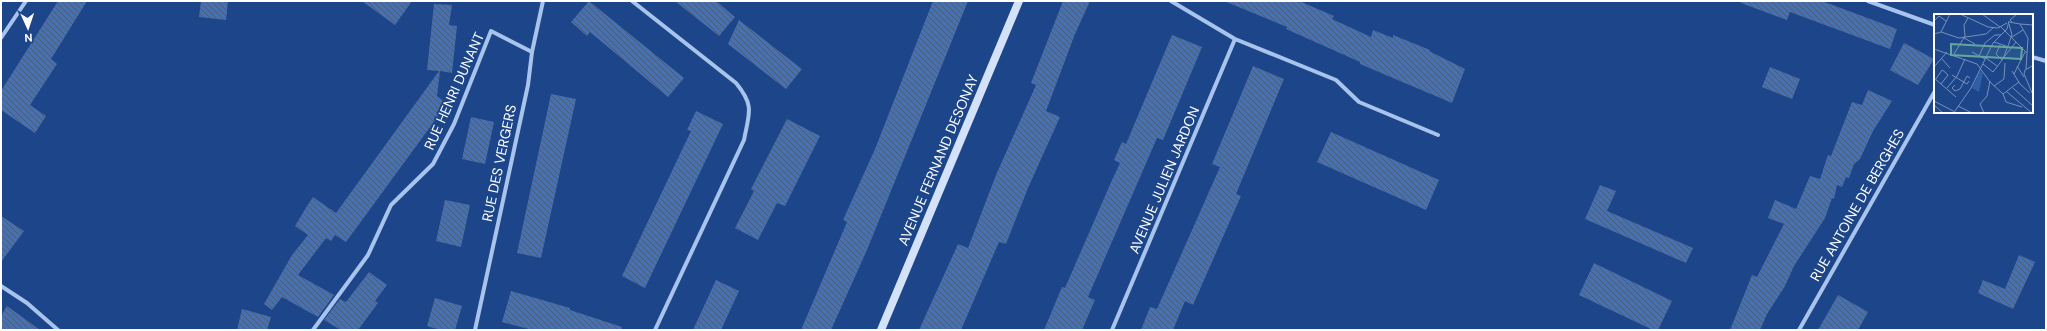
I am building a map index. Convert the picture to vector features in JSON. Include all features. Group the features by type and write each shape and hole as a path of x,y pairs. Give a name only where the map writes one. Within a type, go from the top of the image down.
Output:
{"main road":[{"name":"AVENUE FERNAND DESONAY","path":"881,330 1019,1"}],"street":[{"path":"1,38 26,1"},
{"name":"RUE DES VERGERS","path":"475,330 528,85 532,52 542,1"},
{"path":"632,1 736,83 745,94 750,108 744,140 655,330"},
{"path":"1171,1 1236,39 1336,80 1359,102 1438,135"},
{"path":"1868,1 1934,25"},
{"name":"RUE HENRI DUNANT","path":"313,330 368,255 392,204 433,164 454,124 491,31 532,52"},
{"name":"AVENUE JULIEN JARDON","path":"1112,330 1236,39"},
{"path":"2033,57 2046,61"},
{"name":"RUE ANTOINE DE BERGHES","path":"1799,330 1934,93"},
{"path":"1,286 27,303 58,330"}],"building":[{"path":"58,1 87,1 51,59 57,64 30,105 46,116 35,133 1,110 1,91"},
{"path":"201,1 228,1 226,20 199,17"},
{"path":"362,1 412,1 395,25"},
{"path":"589,1 684,78 668,97 590,32 587,36 571,22"},
{"path":"675,1 716,1 735,17 719,36"},
{"path":"933,1 968,1 867,250 831,330 801,330 847,222 843,220 875,149"},
{"path":"1063,1 1090,1 1075,34 1046,111 1060,117 1028,188 1006,244 999,242 961,330 919,330 958,244 968,248 996,175 1036,85 1031,83"},
{"path":"1224,1 1299,1 1334,16 1332,19 1371,37 1373,30 1393,38 1393,35 1430,50 1429,51 1465,69 1452,103 1360,64 1360,62 1286,29 1287,27"},
{"path":"1741,1 1822,1 1897,29 1890,49 1790,12 1787,20 1741,3"},
{"path":"434,4 452,5 449,25 457,26 452,73 440,71 437,96 447,104 346,242 335,235 331,241 326,238 298,275 334,295 318,317 282,297 272,310 264,304 292,255 308,235 295,226 313,197 336,213 439,71 427,70"},
{"path":"739,20 802,69 786,89 728,44"},
{"path":"1172,35 1202,47 1163,140 1157,138 1088,297 1095,300 1082,330 1044,330 1062,287 1065,288 1120,163 1114,160 1122,142 1126,144"},
{"path":"1904,43 1934,59 1918,85 1890,70"},
{"path":"1253,66 1284,79 1236,194 1241,196 1193,305 1185,301 1173,330 1141,330 1150,307 1157,309 1220,167 1212,164"},
{"path":"1770,67 1800,79 1792,99 1762,87"},
{"path":"1868,90 1892,101 1873,131 1860,159 1854,164 1849,178 1846,177 1842,187 1837,185 1834,199 1832,198 1825,218 1794,266 1785,286 1767,314 1760,330 1730,330 1752,275 1757,277 1784,224 1768,218 1775,200 1796,209 1810,176 1820,179 1828,155 1831,156 1852,102 1862,105"},
{"path":"551,94 576,99 541,258 517,253"},
{"path":"696,111 723,124 645,288 622,276 691,131 687,130"},
{"path":"471,117 494,122 485,164 462,159"},
{"path":"787,119 820,136 785,206 777,203 758,240 735,228 754,191 751,189"},
{"path":"1331,132 1439,180 1426,210 1317,162"},
{"path":"1600,185 1616,191 1607,211 1693,248 1686,263 1585,219"},
{"path":"445,200 470,205 461,247 436,241"},
{"path":"1,216 24,231 1,262"},
{"path":"2019,255 2035,262 2013,309 1978,293 1983,280 2005,289"},
{"path":"1594,263 1672,301 1658,330 1653,330 1579,295"},
{"path":"369,272 387,285 375,301 378,303 358,330 341,330 324,320 340,299 346,302"},
{"path":"716,280 739,291 721,330 693,330"},
{"path":"511,291 570,308 570,310 622,327 621,330 532,330 502,322"},
{"path":"1838,295 1868,312 1858,330 1818,330"},
{"path":"435,298 462,306 455,330 440,330 427,326"},
{"path":"7,306 40,330 1,330 1,316"},
{"path":"242,309 271,317 267,330 237,330"}]}
